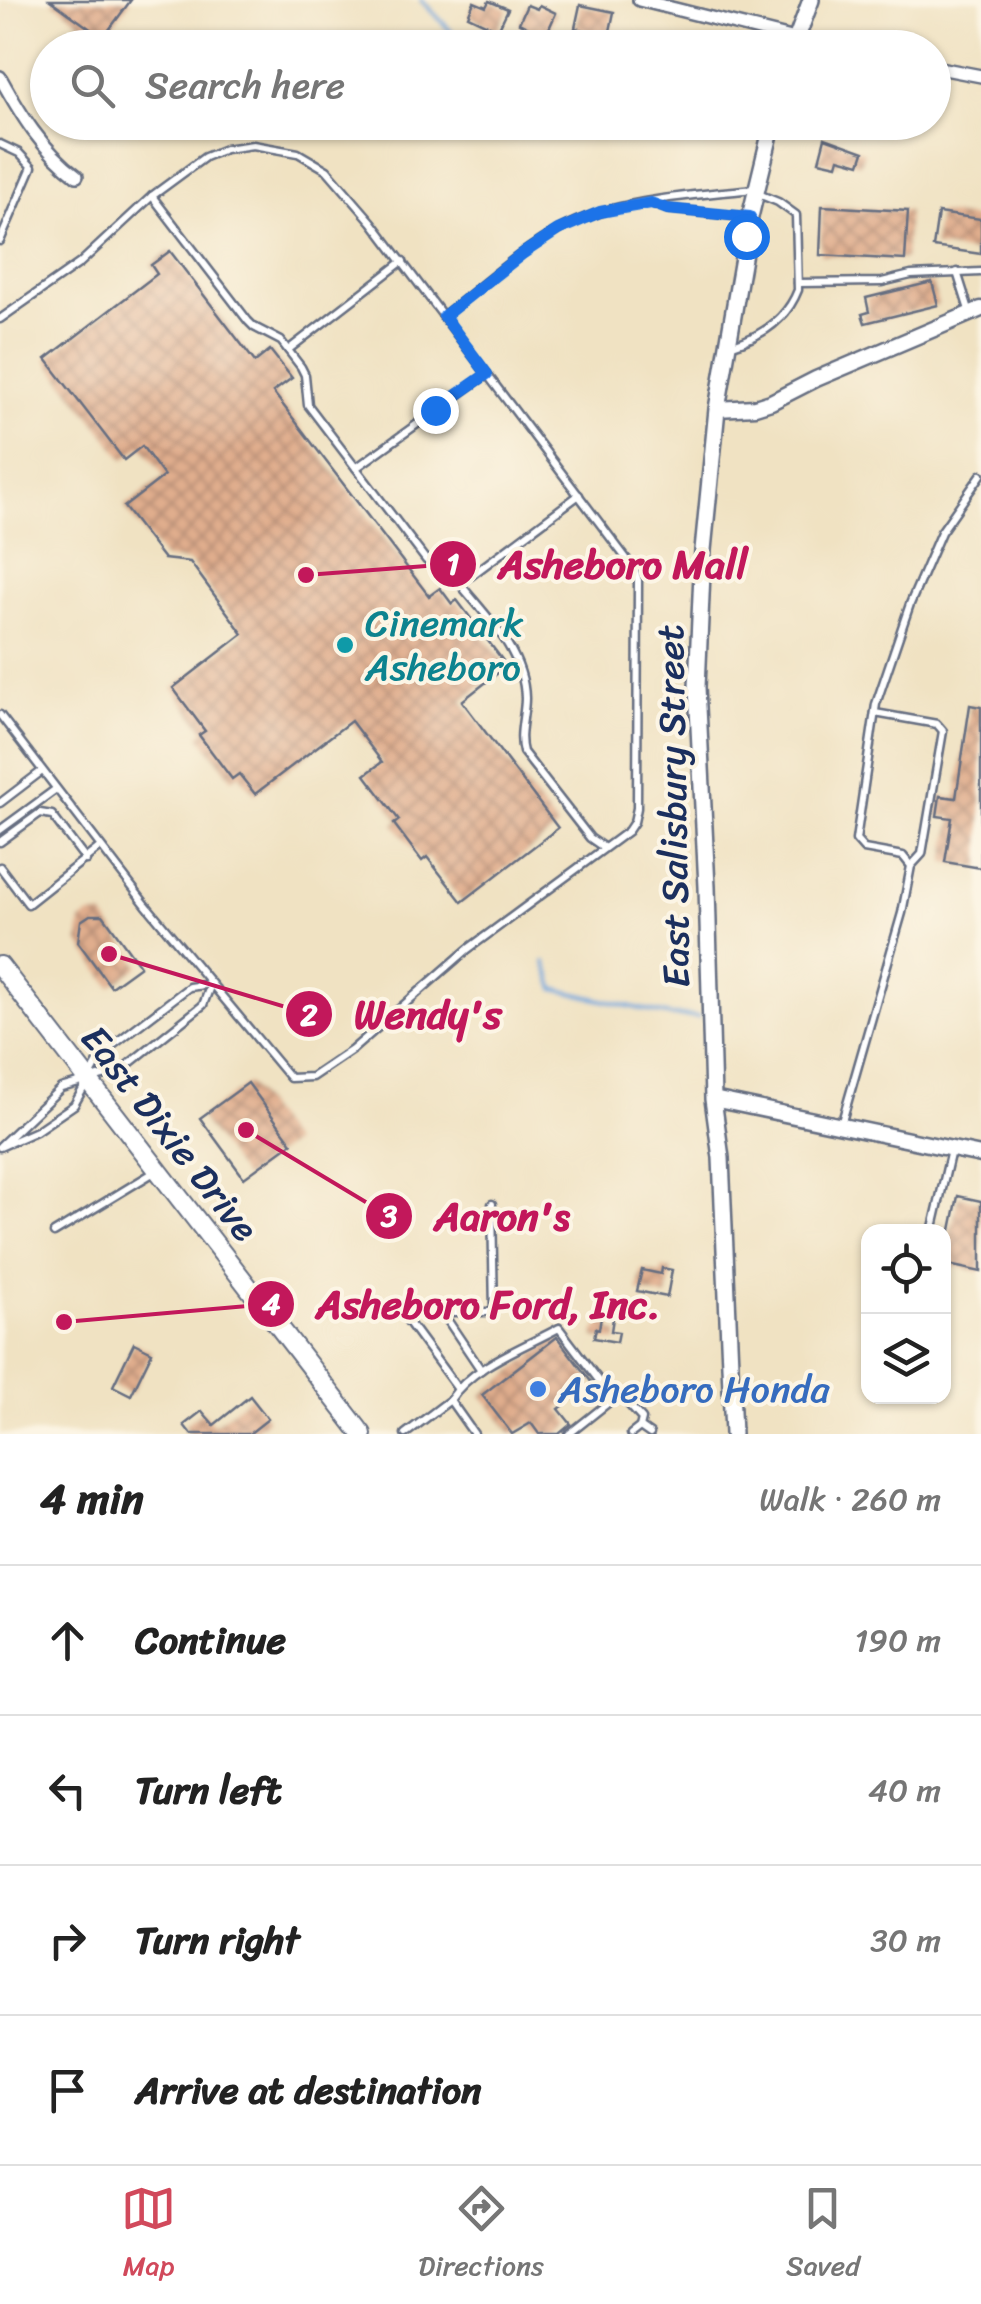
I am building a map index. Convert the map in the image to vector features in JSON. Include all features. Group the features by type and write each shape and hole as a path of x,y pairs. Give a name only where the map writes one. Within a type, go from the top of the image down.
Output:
{"main road":[{"path":"799,30 811,0"},
{"name":"East Salisbury Street","path":"734,1434 721,1158 713,1099 697,686 702,550 716,409 750,217 769,140"},
{"name":"East Dixie Drive","path":"0,966 362,1434"}],"street":[{"path":"639,0 745,30"},
{"path":"951,70 981,76"},
{"path":"0,77 30,127"},
{"path":"40,140 78,176"},
{"path":"716,409 763,405 976,311"},
{"path":"713,1099 981,1155"}],"lane":[{"path":"0,144 18,153 32,168 0,241"},
{"path":"0,319 93,252 152,196 194,164 225,149 277,147 298,153 326,170 403,261 631,562 638,580 637,808 628,831 468,949 366,1038 312,1077 290,1078 100,847 0,715"},
{"path":"444,316 522,254 558,230 600,212 665,198 756,191 796,215 798,283 794,302 766,331 726,347"},
{"path":"152,196 254,328 280,341 288,350 305,375 313,415 426,560 451,573 502,637 520,666 525,702 520,738 523,752 590,838 603,847"},
{"path":"651,203 667,209 750,217"},
{"path":"288,350 403,261"},
{"path":"957,272 976,311"},
{"path":"798,283 882,282 911,274 981,272"},
{"path":"356,468 487,374"},
{"path":"911,866 903,856 864,849 856,840 875,714 910,604 941,532 981,475"},
{"path":"460,584 579,495"},
{"path":"841,1126 902,913 911,866 922,854 944,731 937,724 875,714"},
{"path":"0,803 42,770"},
{"path":"0,830 56,789"},
{"path":"0,842 40,812 52,815 86,860"},
{"path":"0,867 28,904 100,847"},
{"path":"0,1146 61,1088 120,1071 144,1053 203,1005 211,984"},
{"path":"0,1146 36,1131 74,1105 104,1052 189,987 211,984"},
{"path":"934,1224 952,1149"},
{"path":"54,1233 157,1170"},
{"path":"457,1388 399,1309 494,1312 492,1204"},
{"path":"442,1312 481,1370"},
{"path":"405,1434 481,1370 559,1328 613,1399"},
{"path":"568,1434 620,1395 642,1419 640,1427 631,1434"},
{"path":"450,1400 474,1434"},
{"path":"640,1427 650,1434"}],"building":[{"path":"50,0 131,0 109,30 92,30"},
{"path":"489,1 508,9 498,30 468,16 474,2 486,7"},
{"path":"527,5 537,9 539,5 556,13 548,30 526,30 527,27 519,23"},
{"path":"580,5 614,12 610,30 575,28"},
{"path":"824,140 864,152 860,164 839,158 837,165 819,161"},
{"path":"822,206 908,211 905,260 820,255"},
{"path":"938,213 981,219 981,254 933,247"},
{"path":"170,251 255,362 270,350 292,378 273,392 429,596 440,588 452,604 457,600 507,666 462,701 558,828 462,902 427,857 422,861 394,824 399,820 365,775 382,762 351,721 255,794 239,774 232,779 199,735 205,731 173,688 243,634 190,562 164,559 124,507 164,476 142,446 124,460 46,359 157,274 151,265"},
{"path":"932,282 938,305 865,323 862,314 869,312 866,298"},
{"path":"970,705 981,707 981,868 945,862 952,818 937,816 940,796 956,798"},
{"path":"90,915 103,915 140,966 111,987 78,942 81,921"},
{"path":"248,1083 292,1143 244,1178 200,1118"},
{"path":"958,1196 981,1201 981,1272 951,1266 951,1230"},
{"path":"662,1268 672,1270 667,1297 637,1291 642,1270 661,1274"},
{"path":"604,1297 616,1299 611,1331 619,1332 617,1342 594,1338"},
{"name":"Asheboro Honda","path":"557,1337 592,1383 559,1409 571,1424 559,1434 539,1434 531,1423 512,1434 482,1395"},
{"path":"134,1343 152,1352 131,1395 113,1386"},
{"path":"250,1396 268,1419 249,1434 191,1434 184,1425 202,1411 214,1425"}],"waterway":[{"path":"421,0 450,30"},
{"path":"545,962 555,989 671,1016 699,1017"}],"place":[{"name":"Asheboro Mall","path":"306,575"},
{"name":"Cinemark Asheboro","path":"345,645"},
{"name":"Wendy's","path":"109,954"},
{"name":"Aaron's","path":"246,1130"},
{"name":"Asheboro Ford, Inc.","path":"64,1322"},
{"name":"Asheboro Honda","path":"538,1389"}],"route":[{"path":"435,410 487,374 444,316 558,230 600,212 651,203 667,209 750,217 746,236"}]}
